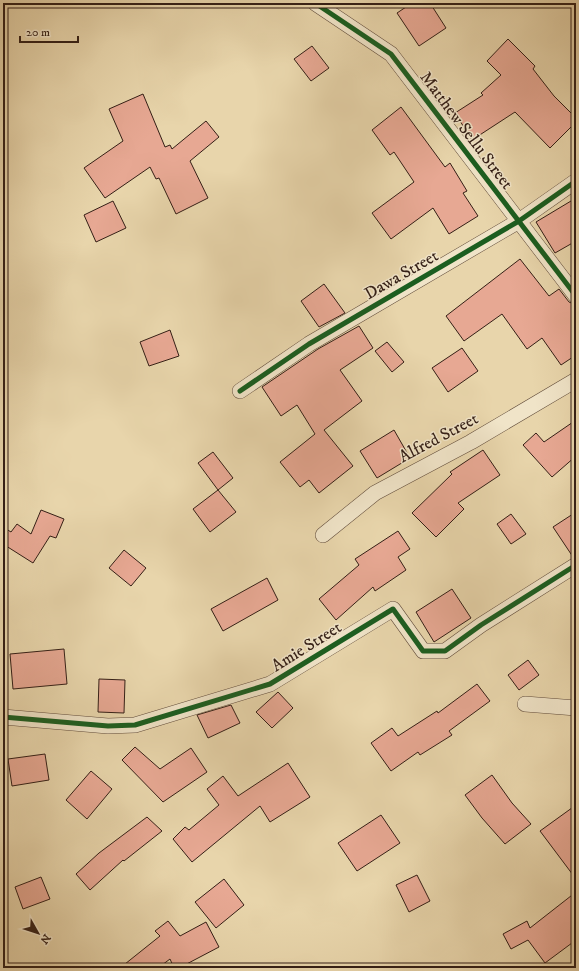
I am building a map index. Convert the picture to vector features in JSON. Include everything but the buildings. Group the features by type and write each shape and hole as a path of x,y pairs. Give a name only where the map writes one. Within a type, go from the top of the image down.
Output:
{"street":[{"name":"Matthew Sellu Street","path":"315,3 391,54 576,296"},
{"name":"Dawa Street","path":"240,391 309,344 518,221 576,181"},
{"name":"Alfred Street","path":"323,535 375,493 471,442 576,380"},
{"name":"Amie Street","path":"3,717 108,726 135,725 270,684 393,609 423,651 445,651 481,624 576,565"},
{"path":"525,704 576,708"}],"cycle path":[{"path":"315,3 391,54 576,296"},
{"path":"240,391 309,344 519,221 576,181"},
{"path":"3,717 108,726 135,725 270,684 393,609 423,651 445,651 481,625 576,565"}]}
